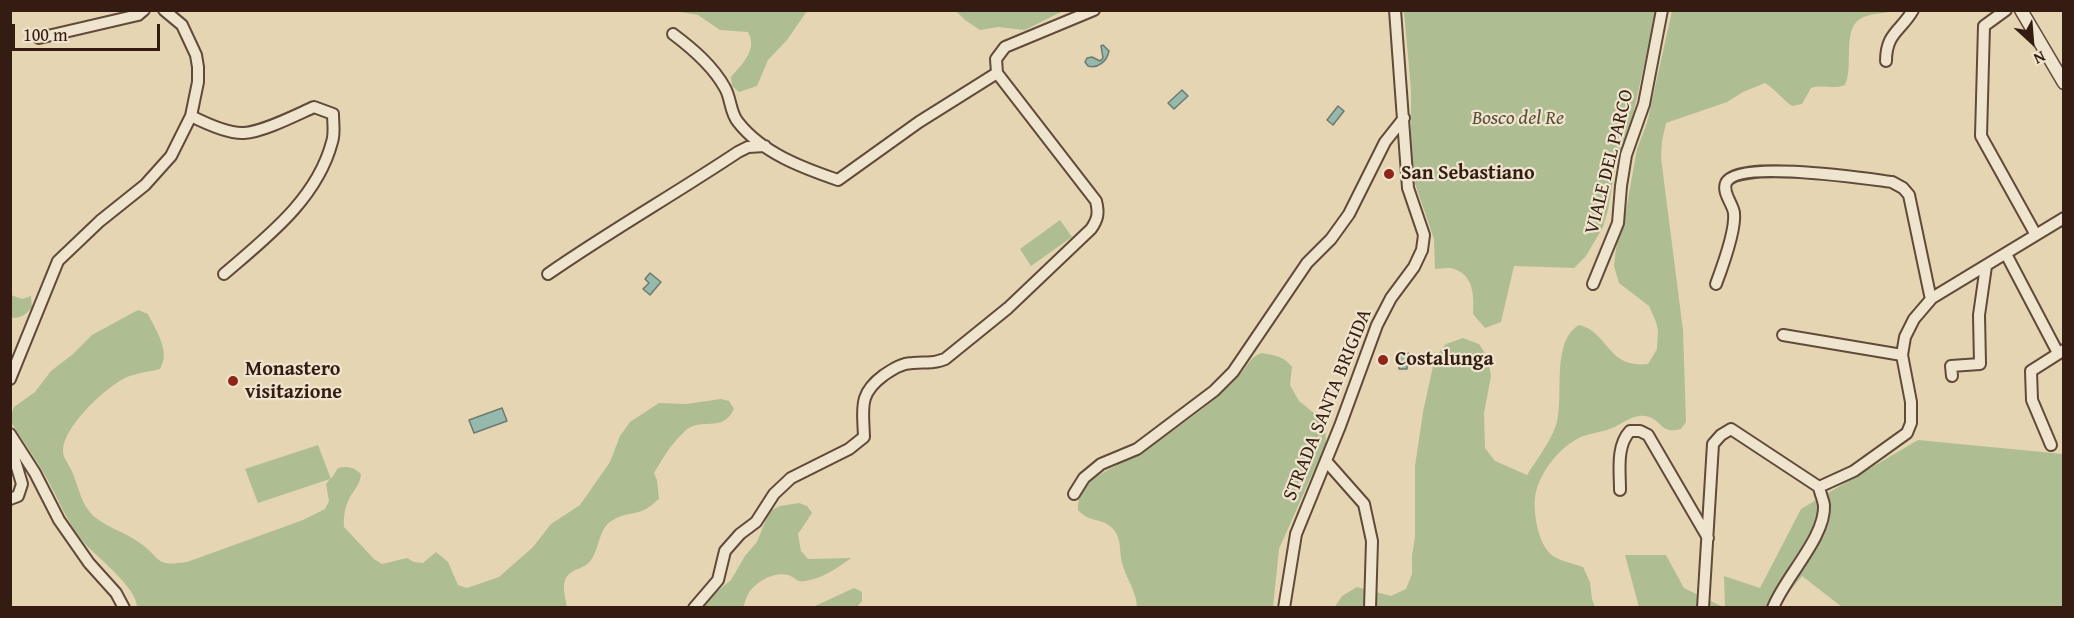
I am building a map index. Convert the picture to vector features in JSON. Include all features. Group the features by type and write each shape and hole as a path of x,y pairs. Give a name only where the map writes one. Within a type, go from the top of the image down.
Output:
{"street":[{"path":"39,38 138,15 144,10"},
{"path":"10,379 58,261 100,221 152,178 171,156 191,116 198,82 196,55 182,25 164,10"},
{"path":"694,608 718,580 725,551 740,534 756,522 774,494 791,478 849,449 864,437 863,403 865,393 873,383 895,367 913,363 933,364 953,352 1008,308 1091,229 1099,212 1096,201 996,74 996,59 1005,47 1094,10"},
{"name":"STRADA SANTA BRIGIDA","path":"1284,608 1296,534 1377,325 1391,298 1414,267 1422,250 1424,235 1408,188 1395,10"},
{"name":"VIALE DEL PARCO","path":"1593,284 1618,223 1626,155 1644,104 1662,10"},
{"path":"1886,61 1889,44 1895,30 1913,10"},
{"path":"2006,10 1984,26 1981,136 2036,235"},
{"path":"2021,10 2064,83"},
{"path":"673,34 695,50 718,77 729,96 736,121 765,146 805,169 838,180 919,122 996,74"},
{"path":"191,116 211,126 243,133 278,123 314,107 333,114 333,141 315,185 272,233 224,274"},
{"path":"1074,494 1084,478 1101,464 1137,449 1214,391 1233,372 1307,263 1332,239 1349,214 1385,142 1404,118"},
{"path":"548,274 598,239 675,194 738,152 748,147 765,146"},
{"path":"1716,284 1725,259 1734,215 1726,193 1727,180 1737,175 1770,171 1804,172 1892,182 1903,188 1909,195 1925,276 1932,298"},
{"path":"1819,487 1854,471 1907,433 1911,423 1911,402 1902,355 1905,337 1914,319 1932,298 2036,235 2062,223"},
{"path":"2006,254 2061,351 2031,370 2032,400 2051,445"},
{"path":"1952,376 1951,366 1980,364 1979,315 1986,266"},
{"path":"1783,335 1902,355"},
{"path":"1703,608 1713,444 1731,429 1819,487 1824,507 1822,521 1773,608"},
{"path":"1620,490 1623,438 1630,431 1640,431 1648,435 1708,538"},
{"path":"10,434 35,473 59,520 89,563 116,593 124,608"},
{"path":"10,444 22,484 18,496 10,499"},
{"path":"1326,461 1364,504 1372,541 1370,608"}],"green space":[{"path":"807,10 787,40 768,60 757,86 739,92 732,86 731,77 750,51 751,39 748,32 720,30 698,15 675,11"},
{"path":"956,11 1063,11 1025,30 998,27 980,30"},
{"name":"Bosco del Re","path":"1404,11 1656,11 1633,115 1615,167 1603,227 1586,256 1574,268 1514,266 1501,322 1485,328 1473,314 1473,294 1466,276 1452,268 1435,269 1434,239 1411,172 1411,90"},
{"path":"1672,11 1892,11 1868,16 1855,24 1851,31 1849,69 1845,85 1811,88 1802,104 1792,106 1765,83 1727,102 1666,123 1661,158 1683,330 1686,422 1681,429 1668,430 1651,417 1640,416 1608,430 1581,437 1570,443 1553,460 1544,473 1535,495 1535,514 1539,534 1547,551 1564,561 1583,567 1590,582 1595,607 1334,608 1342,596 1357,587 1391,596 1406,589 1412,574 1415,537 1415,466 1423,412 1435,357 1446,344 1463,338 1479,344 1488,358 1491,376 1484,413 1485,448 1495,461 1527,475 1555,429 1559,411 1562,356 1570,333 1579,325 1589,329 1616,356 1634,364 1648,364 1657,349 1658,330 1649,306 1619,283 1614,266 1637,149 1647,123"},
{"path":"1060,220 1072,237 1031,266 1020,249"},
{"path":"11,295 22,299 31,296 32,307 23,316 11,318"},
{"path":"138,310 148,314 161,341 164,355 160,369 125,378 107,390 78,419 65,439 63,452 84,503 91,513 101,522 140,543 159,560 169,563 187,562 303,520 325,509 329,501 326,484 330,479 258,503 245,469 318,445 331,479 338,468 342,467 353,468 361,474 347,504 344,527 374,559 382,564 407,558 423,563 436,552 448,562 458,585 467,588 499,577 533,547 551,524 580,505 610,462 620,436 630,422 659,403 686,404 721,399 729,401 734,409 724,421 691,427 676,441 654,473 659,499 644,510 613,520 604,528 591,560 585,566 570,573 565,580 564,591 567,607 137,607 125,584 88,547 75,530 45,475 12,424 11,415 14,407 35,392 51,371 92,335"},
{"path":"1261,353 1282,358 1292,367 1290,385 1299,401 1320,418 1325,426 1326,443 1279,549 1273,607 1137,607 1135,595 1122,563 1120,544 1115,531 1107,524 1082,514 1078,510 1079,500 1088,484 1095,478 1144,450 1196,414 1224,391 1251,360"},
{"path":"1918,440 2063,454 2063,607 1842,607 1802,576 1777,607 1725,607 1724,576 1760,588 1801,509"},
{"path":"799,503 807,506 812,513 798,534 801,551 808,559 851,558 841,566 811,580 800,581 783,574 765,578 751,590 743,607 702,608 709,598 731,580 745,556 757,542 772,510 780,506"},
{"path":"1625,555 1666,555 1684,588 1723,607 1639,607"},
{"path":"854,588 862,592 862,601 857,607 813,607"}],"water":[{"path":"1103,45 1109,51 1106,58 1099,65 1088,66 1085,62 1087,58 1092,57 1100,61 1103,58 1101,46"},
{"path":"1182,90 1188,96 1174,109 1168,103"},
{"path":"1338,106 1344,111 1333,125 1327,120"},
{"path":"650,273 661,282 650,295 643,289 649,283 645,279"},
{"path":"1399,352 1408,353 1407,369 1399,369"},
{"path":"502,408 507,421 474,433 469,420"}],"place":[{"name":"San Sebastiano","path":"1389,174"},
{"name":"Costalunga","path":"1383,360"},
{"name":"Monastero visitazione","path":"233,381"}]}
